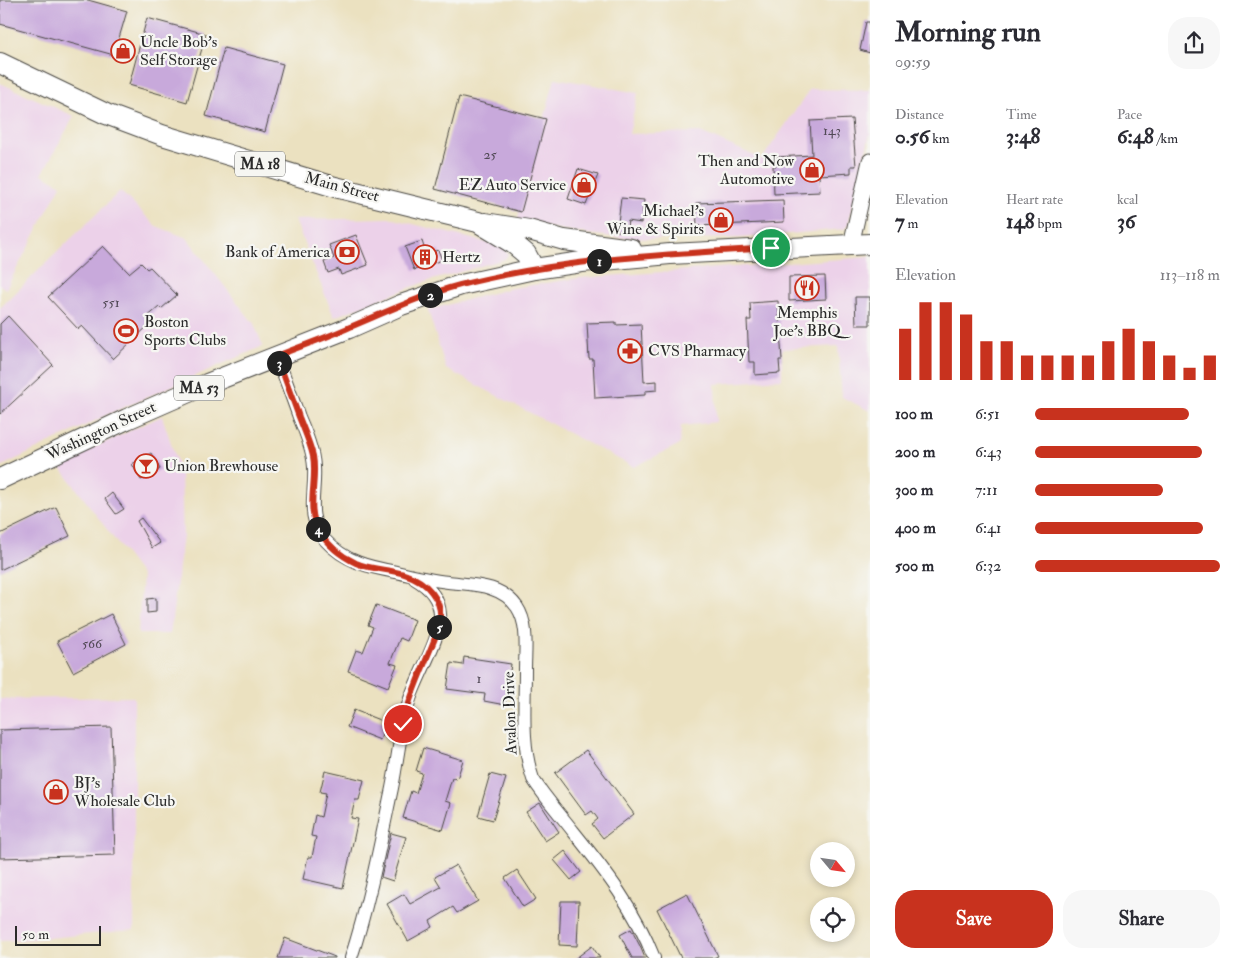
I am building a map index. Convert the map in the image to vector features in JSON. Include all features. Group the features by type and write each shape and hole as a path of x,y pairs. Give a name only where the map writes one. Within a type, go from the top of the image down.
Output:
{"main road":[{"name":"Main Street","path":"0,64 106,114 162,135 335,187 478,222 514,244 540,268"},
{"name":"MA 18","path":"478,222 517,227"},
{"path":"517,227 564,240 670,254"},
{"path":"517,227 534,241 540,268"},
{"name":"Washington Street","path":"0,479 154,407 401,305 442,290 540,268 670,254 860,244"}],"street":[{"path":"860,244 870,161"},
{"name":"Avalon Drive","path":"277,356 313,456 314,482 312,503 318,529 325,540 357,564 408,575 485,586 504,595 517,607 525,628 525,731 528,765 533,779 627,903 644,932 654,958"},
{"name":"Avalon Drive","path":"351,958 383,827 406,711 440,621 440,613 434,594 427,587 408,575"}],"shaded area":[{"path":"555,78 638,93 629,134 700,132 762,159 810,89 870,90 870,134 848,225 844,229 741,238 656,239 588,234 517,222"},
{"path":"0,83 74,116 42,174 61,185 6,289 0,285"},
{"path":"120,191 156,226 187,238 254,324 263,346 111,413 0,467 0,308"},
{"path":"389,218 504,247 508,254 505,259 422,283 334,317 295,220"},
{"path":"870,257 870,411 842,397 838,346 782,349 782,379 715,384 716,422 681,426 680,444 634,467 446,369 428,310 512,288 580,278"},
{"path":"162,416 181,473 183,536 170,634 138,634 142,576 58,464"},
{"path":"134,697 134,930 0,941 0,699"}],"building":[{"path":"0,0 88,0 127,11 114,55 0,24"},
{"path":"147,18 206,34 187,102 129,85"},
{"path":"866,22 870,22 870,53 860,50"},
{"path":"224,48 283,64 265,132 206,116"},
{"path":"459,97 546,119 521,212 435,189"},
{"name":"Then and Now Automotive","path":"852,119 856,166 851,166 851,173 819,175 820,192 774,194 773,166 776,166 776,157 812,155 810,121"},
{"name":"EZ Auto Service","path":"578,169 598,175 586,205 568,199"},
{"path":"621,198 644,200 641,223 628,221 626,232 617,231"},
{"path":"783,200 784,222 697,226 696,203"},
{"name":"Bank of America","path":"356,235 368,265 341,275 339,269 328,273 324,262 334,258 329,245"},
{"name":"Hertz","path":"422,241 426,254 438,250 442,260 414,270 405,247"},
{"path":"103,246 129,273 141,263 147,269 150,267 177,295 161,309 159,307 146,318 151,323 113,359 82,326 78,329 48,297"},
{"name":"Memphis Joe's BBQ","path":"825,276 826,299 789,301 789,277"},
{"path":"855,297 870,297 870,325 856,325"},
{"path":"778,301 782,360 779,360 780,373 755,375 755,362 749,362 747,320 751,320 750,303"},
{"path":"8,316 53,365 0,414 0,324"},
{"name":"CVS Pharmacy","path":"616,322 616,325 641,324 644,382 657,381 657,390 645,391 645,395 595,398 593,359 589,359 587,323"},
{"name":"Union Brewhouse","path":"151,453 160,469 141,480 132,464"},
{"path":"112,493 124,509 116,514 105,499"},
{"path":"56,507 70,536 0,570 0,534"},
{"path":"141,518 160,543 152,548 137,521"},
{"path":"156,598 156,612 147,613 147,599"},
{"path":"376,605 415,620 407,641 400,638 390,663 397,665 388,687 348,671 356,650 363,652 373,627 368,625"},
{"path":"111,614 126,644 73,672 57,641"},
{"path":"464,657 511,664 505,705 484,701 485,694 447,689 451,663 463,665"},
{"path":"354,710 387,723 380,740 347,727"},
{"name":"BJ's Wholesale Club","path":"111,727 115,855 0,858 0,730"},
{"path":"423,748 463,760 457,779 452,778 445,801 451,803 443,830 403,818 411,791 416,793 422,773 416,771"},
{"path":"586,750 634,814 603,838 592,824 598,819 592,811 586,815 555,773"},
{"path":"325,771 364,780 359,800 355,800 351,818 358,819 343,888 303,879 308,857 312,857 316,837 311,836 315,815 321,817 326,793 320,792"},
{"path":"490,774 506,778 493,820 478,816"},
{"path":"540,803 559,832 545,841 526,812"},
{"path":"391,833 406,837 393,881 381,877"},
{"path":"565,851 581,872 571,880 554,860"},
{"path":"456,865 478,901 457,913 453,907 430,921 433,927 408,941 387,904 404,894 410,904 441,887 435,877"},
{"path":"517,870 536,899 523,907 505,878"},
{"path":"687,893 718,956 713,958 681,958 657,909"},
{"path":"561,901 579,901 577,946 559,945"},
{"path":"631,929 645,958 632,958 620,935"},
{"path":"285,938 335,957 335,958 278,958"},
{"path":"592,946 600,958 576,958"}],"place":[{"name":"Uncle Bob's Self Storage","path":"123,51"},
{"name":"Then and Now Automotive","path":"812,170"},
{"name":"EZ Auto Service","path":"584,185"},
{"name":"Michael's Wine & Spirits","path":"721,220"},
{"name":"Bank of America","path":"347,252"},
{"name":"Hertz","path":"425,257"},
{"name":"Memphis Joe's BBQ","path":"807,288"},
{"name":"Boston Sports Clubs","path":"126,331"},
{"name":"CVS Pharmacy","path":"630,351"},
{"name":"Union Brewhouse","path":"146,466"},
{"name":"BJ's Wholesale Club","path":"56,792"}],"route":[{"path":"403,724 409,700 436,635 440,621 438,602 434,594 427,587 408,575 357,564 349,560 325,540 318,529 312,503 314,482 313,456 277,356 442,290 534,269 582,262 670,254 771,248"}]}
